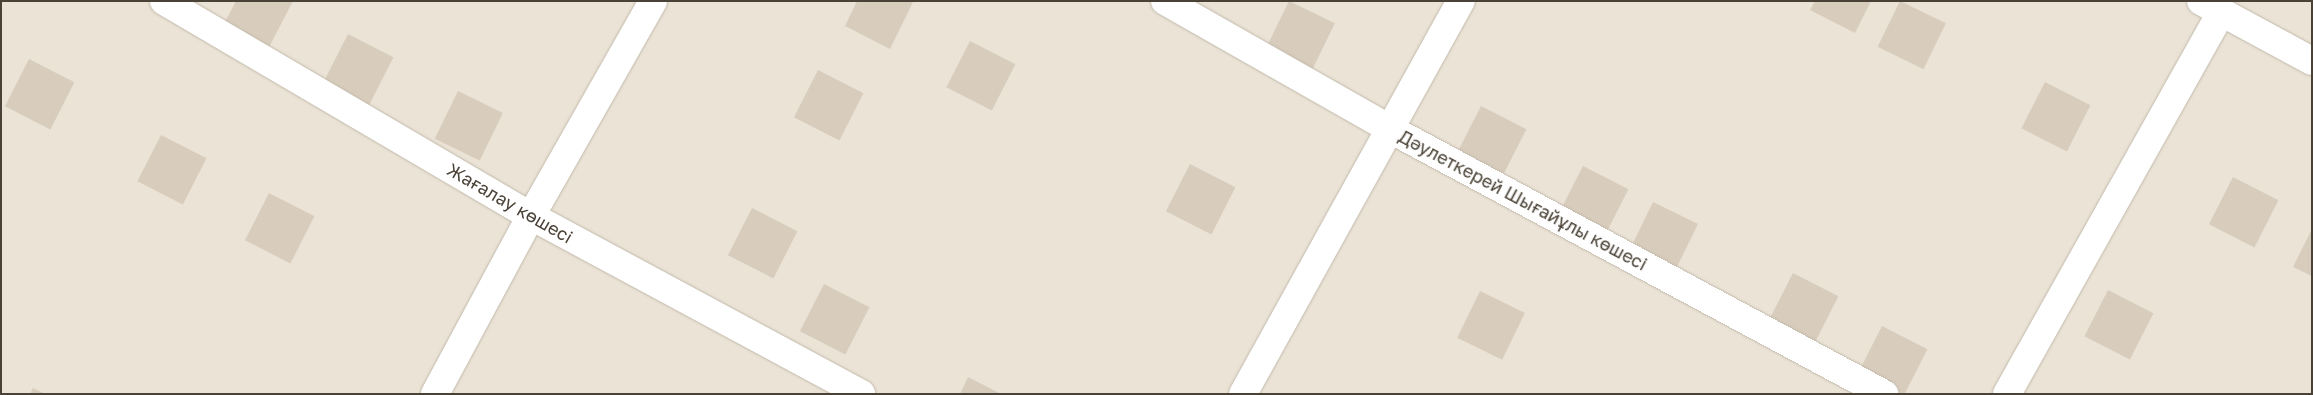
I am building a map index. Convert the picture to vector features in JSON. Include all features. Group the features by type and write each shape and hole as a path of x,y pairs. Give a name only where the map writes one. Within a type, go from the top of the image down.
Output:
{"street":[{"name":"Жағалау көшесі","path":"164,1 530,216 861,394"},
{"path":"435,394 530,216 654,1"},
{"name":"Дәулеткерей Шығайұлы көшесі","path":"1165,1 1390,129 1884,394"},
{"path":"1242,394 1461,1"},
{"path":"2007,394 2211,7 2312,61"}],"shaded area":[{"path":"1,1 2312,1 2312,394 1,394"}],"building":[{"path":"236,1 293,1 269,47 224,24"},
{"path":"857,1 913,2 890,49 845,26"},
{"path":"1289,1 1335,23 1312,69 1267,47"},
{"path":"1815,1 1871,1 1855,33 1810,10"},
{"path":"1900,1 1946,23 1923,69 1878,47"},
{"path":"348,34 393,57 369,104 324,81"},
{"path":"970,41 1015,64 992,110 946,87"},
{"path":"29,59 74,82 50,129 5,106"},
{"path":"818,70 863,93 839,140 794,117"},
{"path":"2045,82 2090,105 2067,151 2021,128"},
{"path":"458,91 503,113 480,161 435,139"},
{"path":"1481,106 1526,129 1502,176 1457,153"},
{"path":"161,135 206,158 183,204 137,181"},
{"path":"1190,164 1235,187 1211,234 1166,211"},
{"path":"1583,166 1628,189 1605,235 1559,212"},
{"path":"2233,177 2278,200 2254,247 2209,224"},
{"path":"269,193 314,216 290,263 245,240"},
{"path":"1653,202 1698,224 1675,272 1630,250"},
{"path":"752,208 797,231 773,278 728,255"},
{"path":"2312,229 2312,276 2293,267"},
{"path":"1793,273 1838,296 1815,342 1769,319"},
{"path":"824,284 869,307 845,354 800,331"},
{"path":"2108,290 2153,313 2130,359 2084,336"},
{"path":"1480,291 1525,313 1502,360 1457,338"},
{"path":"1882,326 1927,349 1905,394 1899,394 1858,373"},
{"path":"968,377 1001,394 960,394"},
{"path":"33,388 45,394 30,394"}]}
